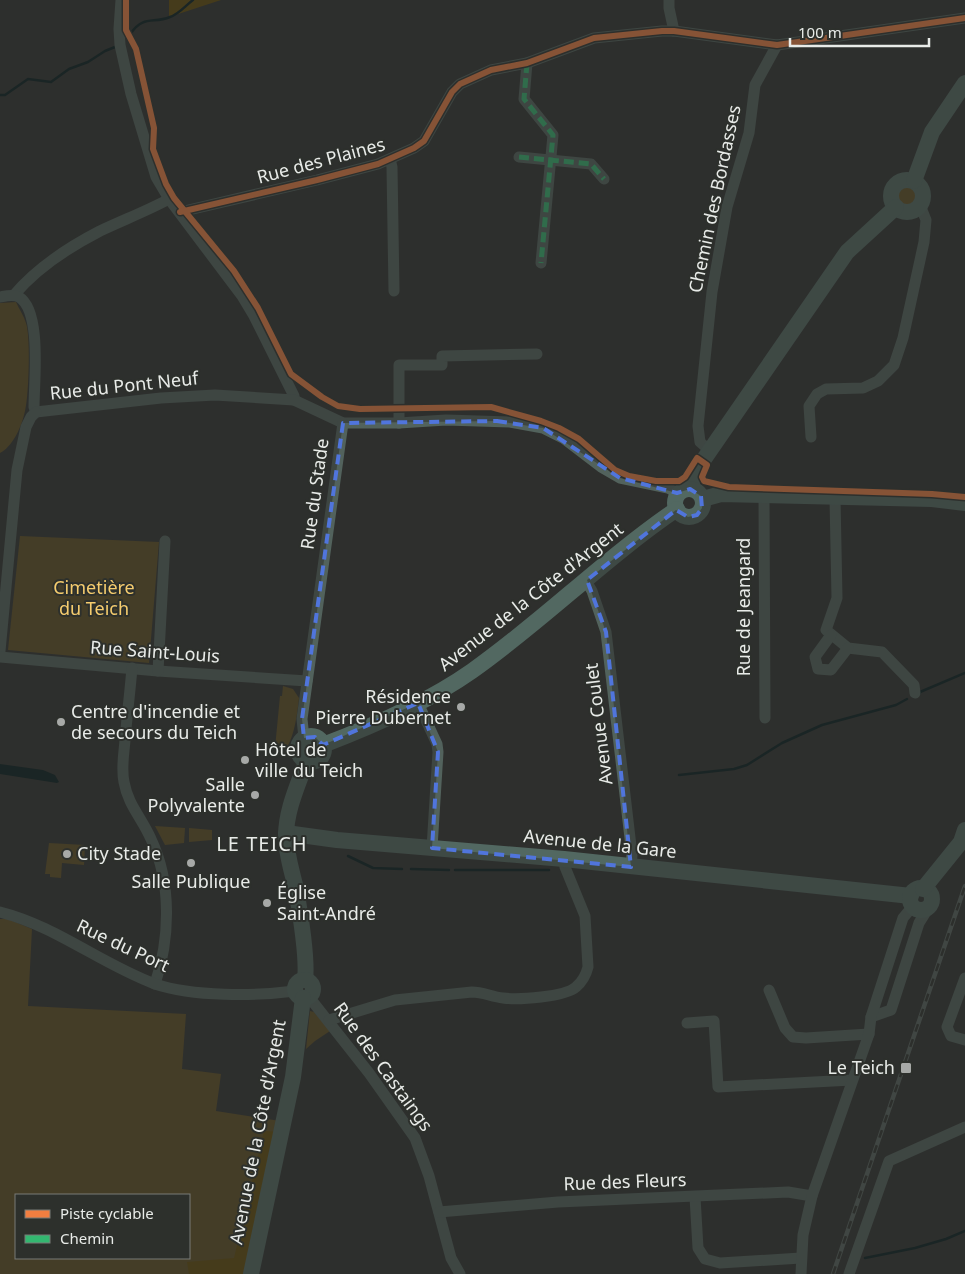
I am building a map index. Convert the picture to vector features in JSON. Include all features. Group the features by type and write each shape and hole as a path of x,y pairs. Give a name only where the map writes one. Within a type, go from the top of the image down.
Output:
{"main road":[{"path":"914,181 932,132 965,83"},
{"path":"904,180 914,181 921,187 923,192 920,206 911,211 901,210 896,207 891,194 895,185 904,180"},
{"name":"Avenue de la Côte d'Argent","path":"323,745 418,703 472,671 687,498 697,471 709,450 847,252 896,207"},
{"path":"687,498 721,494 932,499 965,503"},
{"path":"315,737 323,745 321,757 314,762 306,762 298,753 299,744 304,738 315,737"},
{"name":"Avenue de la Côte d'Argent","path":"251,1274 293,1076 303,992 305,964 300,915 288,857 286,833 290,807 306,762"},
{"path":"919,899 961,842 965,830"},
{"name":"Avenue de la Gare","path":"286,833 337,840 564,860 919,899"}],"street":[{"path":"121,0 120,45 129,85 156,176 169,199 242,296 271,349 294,396 294,400"},
{"path":"669,0 674,31"},
{"name":"Rue des Plaines","path":"180,212 317,180 390,159 414,148 424,141 452,92 460,84 490,70 527,63 594,38 674,31 777,45 965,18"},
{"name":"Chemin des Bordasses","path":"709,450 700,442 698,426 712,292 727,207 749,133 755,85 777,45"},
{"path":"527,63 524,100 553,135 541,263"},
{"path":"519,157 591,164 604,179"},
{"path":"390,159 392,167 394,290"},
{"path":"0,297 14,295 25,282 80,243 169,199"},
{"path":"811,437 809,406 817,394 826,389 863,388 878,382 894,365 903,338 924,242 926,220 920,206"},
{"name":"Rue du Pont Neuf","path":"14,295 20,298 26,306 34,326 34,407 36,412 161,398 215,396 294,400"},
{"path":"399,423 399,365 442,365 442,356 537,354"},
{"name":"Rue du Stade","path":"294,400 342,423 302,719 304,738"},
{"path":"0,651 17,470 26,427 36,412"},
{"path":"342,423 497,420 543,428 563,438 601,467 620,478 668,488 687,498"},
{"name":"Rue de Jeangard","path":"764,496 765,718"},
{"path":"836,498 837,598 826,630 848,648 882,652 914,685 915,693"},
{"path":"158,671 165,541"},
{"name":"Avenue Coulet","path":"586,580 592,591 606,632 629,826 632,855 631,867"},
{"path":"831,635 815,657 818,669 831,670 848,648"},
{"name":"Rue Saint-Louis","path":"0,657 158,671 307,681"},
{"path":"132,668 123,762 124,782 130,803 146,828 154,846 162,873 167,910 161,962 155,984"},
{"path":"418,703 437,744 438,752 432,848"},
{"path":"329,1020 409,998 472,992 480,992 501,998 528,998 569,992 576,987 586,974 588,967 585,916 564,860"},
{"path":"871,1017 891,1010 919,922 919,899"},
{"path":"801,1274 800,1258 803,1235 812,1196 869,1034 871,1017 903,918 919,899"},
{"name":"Rue du Port","path":"0,912 35,923 155,984 214,993 303,992"},
{"path":"965,978 947,1027 952,1036 965,1040"},
{"path":"769,990 785,1028 793,1037 806,1038 869,1034"},
{"name":"Rue des Castaings","path":"303,992 329,1020 415,1138 429,1176 451,1258 460,1274"},
{"path":"687,1023 714,1021 718,1087 852,1080"},
{"path":"848,1274 889,1161 965,1127"},
{"name":"Rue des Fleurs","path":"439,1212 558,1202 788,1192 812,1196"},
{"path":"695,1197 698,1248 705,1259 720,1263 800,1258"}],"highlighted area":[{"path":"497,421 543,428 620,478 677,493 690,489 701,496 702,508 697,515 688,517 676,510 587,580 606,632 631,867 432,848 438,752 418,703 323,745 315,737 304,738 302,719 343,423"}],"green space":[{"path":"907,187 913,190 916,196 913,202 907,205 901,202 898,196 901,190"},
{"path":"16,302 28,330 29,354 26,408 21,426 12,442 0,453 0,303"},
{"name":"Cimetière du Teich","path":"20,536 159,542 149,663 8,650"},
{"path":"283,686 293,689 299,698 294,730 290,742 287,748 275,748 280,696 282,696"},
{"path":"155,826 185,828 184,843 165,845"},
{"path":"189,828 212,830 212,840 189,842"},
{"name":"City Stade","path":"49,843 85,845 84,865 62,863 61,878 50,877 50,874 45,874"},
{"path":"0,919 8,919 32,929 28,1006 186,1014 182,1069 221,1074 216,1111 287,1122 257,1274 0,1274"},
{"path":"310,1011 314,1012 330,1031 306,1049"}],"shaded area":[{"path":"169,0 221,0 169,17"},
{"path":"264,1131 285,1132 257,1274 189,1274 187,1262 234,1258"}],"water":[{"path":"0,764 43,770 55,775 59,782 0,774"}],"waterway":[{"path":"131,33 140,24 173,16 193,0"},
{"path":"0,95 5,95 28,79 51,82 69,69 88,62 115,47"},
{"path":"919,694 965,673"},
{"path":"679,775 734,769 747,765 782,743 822,725 896,705 907,699"},
{"path":"348,856 373,868 402,869"},
{"path":"411,869 449,870"},
{"path":"455,870 549,870"},
{"path":"865,1258 915,1248 965,1231"}],"railway":[{"path":"833,1274 965,886"}],"marked path":[{"path":"527,63 524,99 553,135 541,263"},
{"path":"519,157 591,164 604,179"}],"cycle path":[{"path":"126,0 126,30 136,49 154,128 153,149 166,184 174,198 234,271 258,308 291,374 322,397 338,406 360,409 491,407 559,428 579,439 615,470 629,476 656,481 679,481 685,477 697,458 707,465 702,477 704,481 729,487 932,494 965,497"},
{"path":"180,212 378,164 414,148 424,141 452,92 460,84 491,70 527,63 594,38 674,31 777,45 965,18"}],"place":[{"name":"Résidence Pierre Dubernet","path":"461,707"},
{"name":"Centre d'incendie et de secours du Teich","path":"61,722"},
{"name":"Hôtel de ville du Teich","path":"245,760"},
{"name":"Salle Polyvalente","path":"255,795"},
{"name":"City Stade","path":"67,854"},
{"name":"Salle Publique","path":"191,863"},
{"name":"Église Saint-André","path":"267,903"},
{"name":"Le Teich","path":"906,1068"}],"district":[{"name":"LE TEICH","path":"262,844"}]}
